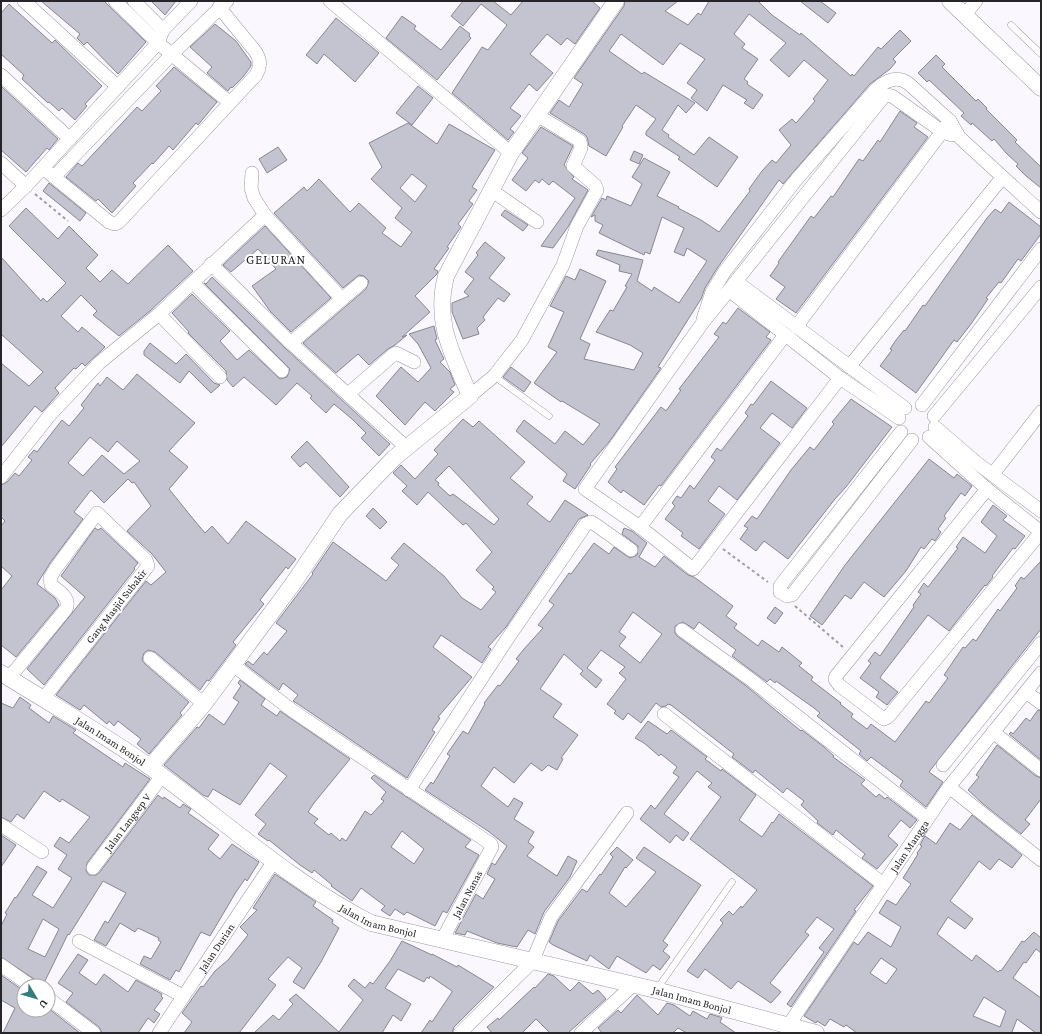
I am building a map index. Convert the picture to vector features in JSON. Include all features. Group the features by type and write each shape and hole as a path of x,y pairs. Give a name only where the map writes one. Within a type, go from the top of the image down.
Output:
{"street":[{"path":"24,1 118,87"},
{"path":"115,1 158,43 228,102"},
{"path":"134,1 163,30"},
{"path":"1,210 43,168 158,43 163,30 191,1"},
{"path":"330,1 510,154"},
{"path":"470,396 449,346 441,310 441,292 446,276 510,154 616,1"},
{"path":"950,1 1041,88"},
{"path":"964,16 976,1"},
{"path":"43,168 107,221 115,224 228,102 256,75 260,68 260,59 223,4 172,54 54,176"},
{"path":"1,75 70,138"},
{"path":"840,378 714,543 695,567 691,569 640,527 584,488 701,325 730,291 881,92 887,80 905,81 947,127 1041,212"},
{"path":"881,92 892,96 947,127"},
{"path":"701,325 712,292 725,271 796,180 881,92"},
{"path":"156,771 292,585 340,514 394,458 494,376 522,340 563,265 577,226 597,190 595,185 573,166 581,148 580,141 537,115"},
{"path":"796,327 947,127"},
{"path":"1,163 26,186"},
{"path":"252,173 251,188 254,198 265,215 342,298"},
{"path":"849,367 1002,178"},
{"path":"491,190 537,222"},
{"path":"1,477 49,416 99,363 159,314 265,215"},
{"path":"922,404 1041,249"},
{"path":"211,264 291,343 407,448"},
{"path":"193,282 282,371"},
{"path":"291,343 361,283"},
{"path":"901,432 912,440 924,440 933,426 1041,288"},
{"path":"730,291 840,378 902,413"},
{"path":"712,292 730,291 796,327 849,367 902,413"},
{"path":"159,314 220,377"},
{"path":"640,527 785,335"},
{"path":"348,394 396,353 414,362"},
{"path":"912,440 792,595 783,593 901,432 902,413 910,405 922,404 932,411 933,426 987,489 1041,532 888,717 884,719 839,685 835,679 987,489"},
{"path":"993,474 1041,412"},
{"path":"933,426 1041,511"},
{"name":"Gang Masjid Subakir","path":"5,675 66,609 68,603 66,598 51,585 50,578 95,513 100,514 146,560 148,566 43,699"},
{"path":"233,665 293,711 409,790 506,642 586,524 591,522 631,550"},
{"path":"682,630 750,679 927,818"},
{"path":"943,765 1041,643"},
{"path":"150,658 204,704"},
{"name":"Jalan Mangga","path":"788,1026 949,787 1041,673"},
{"name":"Jalan Imam Bonjol","path":"5,675 156,771 274,861 348,911 371,923 656,990 816,1033"},
{"path":"1026,692 1041,703"},
{"path":"664,714 883,884"},
{"path":"993,732 1041,770"},
{"name":"Jalan Langsep V","path":"93,868 156,771"},
{"path":"949,787 1041,860"},
{"name":"Jalan Nanas","path":"409,790 489,841 492,847 442,940"},
{"path":"460,1033 532,962 551,917 627,813"},
{"path":"1,825 42,852"},
{"name":"Jalan Durian","path":"159,1033 274,861"},
{"path":"79,941 183,996"},
{"path":"1,965 20,978"},
{"path":"581,1033 633,985"},
{"path":"56,1004 94,1033"}],"lane":[{"path":"1011,25 1041,54"},
{"path":"494,376 549,416"},
{"path":"656,990 732,882"}],"path":[{"path":"26,186 68,221"},
{"path":"714,543 783,593 798,611 853,656"}],"building":[{"path":"41,1 104,1 146,42 118,74 87,42 84,45 77,38 80,34"},
{"path":"151,1 176,1 165,15"},
{"path":"463,1 493,1 511,15 523,1 592,1 600,8 575,44 567,38 561,45 547,34 530,54 553,73 537,91 529,84 510,108 521,116 510,129 514,132 508,140 452,93 482,47 488,50 507,25 481,4 463,26 451,16"},
{"path":"625,1 678,1 665,11 688,25 698,13 701,15 709,1 758,1 772,15 800,35 801,33 851,76 852,74 854,76 878,47 881,49 900,30 911,41 893,59 896,62 890,69 870,84 783,184 779,180 718,267 705,288 701,299 658,367 661,368 609,442 590,464 591,465 575,489 563,481 567,474 516,431 524,420 555,444 565,431 583,445 600,424 562,401 561,402 534,383 557,352 548,347 564,312 550,306 566,276 575,280 580,269 606,281 580,339 590,344 584,359 634,370 643,353 630,345 596,332 610,310 613,311 627,287 625,286 632,274 619,271 620,265 596,255 598,250 643,260 637,281 652,291 654,287 679,303 707,261 687,248 684,256 674,252 684,228 662,217 650,254 645,252 644,255 599,233 603,225 595,221 595,215 591,217 602,198 606,200 607,196 631,206 642,184 632,177 644,158 670,172 657,196 679,207 678,208 701,220 719,232 750,191 749,189 762,171 772,160 776,163 791,145 779,130 792,119 796,123 815,101 813,99 828,80 804,60 789,77 770,60 786,43 749,14 734,34 745,44 742,48 758,59 744,79 748,82 747,84 763,95 753,109 744,103 747,100 723,85 707,111 691,98 697,90 687,83 705,59 680,43 663,65 621,34 609,51 642,74 644,72 695,103 686,113 678,105 662,130 669,135 668,137 694,155 709,137 738,157 717,187 678,159 680,157 646,135 646,132 656,119 636,105 622,126 623,127 606,156 589,146 587,137 584,134 550,113 559,100 569,107 583,84 574,78 624,6"},
{"path":"800,1 820,1 836,13 828,23"},
{"path":"9,4 52,43 55,40 102,86 85,104 87,106 75,120 62,108 59,111 49,102 48,103 22,79 24,75 1,54 1,13"},
{"path":"402,16 416,26 414,29 441,50 460,26 470,34 469,36 471,38 437,80 386,38"},
{"path":"336,18 379,53 355,82 324,54 317,64 306,55"},
{"path":"215,24 236,41 251,62 251,66 243,77 228,91 207,73 212,67 190,47"},
{"path":"936,55 945,64 942,67 976,101 978,99 987,108 986,109 1017,140 1015,142 1041,167 1041,188 1016,166 1018,164 994,139 992,141 972,123 971,125 961,116 964,113 929,80 927,82 918,73"},
{"path":"174,67 217,102 198,125 196,123 173,150 169,146 133,183 136,186 112,213 98,199 96,201 66,177 78,163 82,166 137,107 142,111 161,91 156,86"},
{"path":"1,86 58,139 49,150 47,148 26,172 1,150"},
{"path":"418,86 433,98 412,125 396,113"},
{"path":"900,111 917,123 914,127 928,137 796,313 776,299 785,287 770,276 779,263 778,262 811,216 814,218 831,196 833,197 859,159 863,161 878,140 880,142"},
{"path":"408,123 437,144 449,124 495,150 472,187 477,190 469,201 473,204 458,224 461,227 447,247 449,248 434,269 438,271 437,274 415,296 430,312 402,337 407,335 369,365 358,354 336,373 303,343 366,289 369,281 364,276 359,275 343,288 274,213 304,187 307,191 319,179 350,212 359,203 386,228 382,233 401,247 412,232 395,218 402,208 371,179 382,167 369,143","holes":["412,174 427,186 415,202 400,188"]},
{"path":"541,127 573,146 564,165 574,177 572,179 588,190 568,227 553,248 541,246 575,198 553,181 549,185 542,179 539,183 535,180 526,191 512,180 528,158 522,153"},
{"path":"278,147 287,160 267,173 259,159"},
{"path":"634,151 643,155 639,164 630,160"},
{"path":"49,183 86,213 80,221 43,191"},
{"path":"1009,202 1041,227 1041,234 1021,261 1018,259 1001,283 999,282 986,298 988,299 971,324 957,342 954,340 916,393 880,366 892,350 890,349 896,340 904,330 905,331 923,305 925,306 987,218 995,209 1001,213"},
{"path":"26,208 58,239 69,226 98,255 86,268 100,282 112,270 128,284 168,245 193,271 150,311 119,336 93,315 97,311 81,295 61,316 78,332 82,327 105,347 85,366 82,363 76,369 74,368 55,388 59,393 42,412 35,406 1,447 1,363 29,386 43,372 1,334 1,257 41,301 43,298 47,302 66,283 9,226"},
{"path":"505,210 528,225 523,231 501,215"},
{"path":"265,226 331,298 291,332 270,311 252,286 276,269 258,249 231,272 223,265"},
{"path":"485,242 505,258 489,278 510,294 504,302 498,298 483,317 485,320 477,328 479,334 463,339 452,312 452,303 469,296 464,292 474,279 465,272 478,255 476,253"},
{"path":"212,277 286,349 390,444 379,456 361,438 366,433 352,419 334,404 326,413 310,398 312,396 297,383 276,405 244,377 233,387 227,380 226,371 188,333 189,332 172,313 192,294 230,331 220,341 237,360 249,350 280,379 287,377 290,369 204,283 206,284"},
{"path":"738,308 770,332 766,337 771,340 661,486 659,485 644,505 623,490 621,493 608,482 617,469 615,467 661,407 666,411 681,390 679,389 719,337 714,334 723,322 726,324"},
{"path":"434,326 437,339 435,340 444,359 440,362 450,372 455,385 450,389 454,392 435,411 425,402 405,425 376,396 401,367 418,382 431,368 418,344 409,334"},
{"path":"150,343 176,364 186,354 214,383 220,385 211,393 189,371 180,383 144,355 144,351"},
{"path":"511,367 531,382 524,392 503,377"},
{"path":"137,374 195,423 169,451 188,467 169,489 205,533 212,526 228,544 246,521 296,559 288,569 286,567 260,600 264,604 233,642 236,645 209,681 207,680 200,690 155,652 148,650 144,653 142,660 145,664 189,702 180,713 182,715 149,754 137,744 141,739 118,721 114,726 109,721 107,724 84,705 80,710 56,695 146,581 151,585 166,572 152,554 127,531 151,506 134,482 132,483 128,479 104,503 91,490 74,512 83,519 50,563 37,584 55,598 59,605 16,657 1,645 1,590 12,576 1,566 1,526 5,521 1,517 1,485 7,482 15,473 19,476 32,460 28,457 34,450 37,452 62,420 69,426 84,408 81,405 98,383 100,386 107,377 123,390","holes":["90,437 108,452 117,441 140,461 124,474 102,455 83,476 68,463"]},
{"path":"771,381 807,408 792,428 772,413 760,428 780,443 737,500 719,486 708,501 725,514 699,549 681,536 683,533 665,519 675,506 672,503 677,496 681,498 690,485 694,489 715,460 711,457 717,448 721,451 748,416 745,413 751,404 753,405"},
{"path":"851,399 892,427 788,559 764,541 756,551 740,539 748,528 744,526 752,516 757,519 791,470 810,447 814,450 834,424 832,422"},
{"path":"463,419 473,427 479,421 525,462 510,478 533,497 527,504 550,522 565,500 588,515 579,519 506,627 488,647 491,649 482,663 441,635 433,647 472,677 438,717 440,718 432,730 435,732 407,778 293,701 298,695 283,683 279,690 245,664 248,661 253,665 264,652 267,655 287,631 276,623 313,574 312,573 333,542 386,581 399,565 391,558 404,543 444,576 462,598 481,610 496,592 492,589 494,587 476,570 492,552 466,523 463,525 428,492 417,505 402,491 407,486 393,473 401,465 415,479 438,454 434,450","holes":["449,466 499,519 494,525 453,494 450,496 438,485 439,483 435,480"]},
{"path":"307,441 349,487 340,497 306,462 300,467 291,457"},
{"path":"929,459 954,478 957,474 972,486 965,496 961,493 944,516 946,518 938,529 941,532 935,541 932,539 924,549 921,547 906,571 884,597 864,582 851,599 845,595 822,625 810,616 845,565"},
{"path":"993,505 1007,516 1003,520 1025,536 1015,549 1013,548 992,576 993,577 949,631 928,615 880,678 898,692 887,705 876,697 879,692 860,678 871,663 868,661 875,652 880,656 914,607 913,605 921,594 918,592 924,583 928,587 958,548 956,547 963,537 985,553 997,536 981,522"},
{"path":"373,508 387,522 380,529 366,516"},
{"path":"95,528 98,530 101,528 138,563 134,568 135,569 44,685 27,669 85,597 61,576"},
{"path":"624,528 632,531 647,543 639,557 655,567 664,556 688,575 694,577 733,606 726,616 737,624 734,628 758,646 762,640 779,652 782,647 802,663 799,666 813,677 811,680 853,714 851,717 867,729 871,724 895,742 926,701 929,703 948,678 944,675 963,647 965,648 973,639 976,641 998,609 1000,611 1017,588 1015,586 1021,577 1024,579 1041,561 1041,629 929,772 943,782 926,807 900,786 903,781 871,757 867,761 859,754 861,751 817,716 820,713 814,708 776,681 775,683 770,679 767,682 732,656 736,650 699,622 694,629 683,622 675,626 675,633 677,636 745,685 801,731 802,730 824,747 834,756 833,757 865,780 861,784 876,797 879,794 885,799 887,797 917,820 910,828 901,820 888,836 898,845 877,869 862,858 865,854 836,830 833,835 817,823 818,821 801,805 804,801 787,788 783,793 755,770 753,773 732,757 734,754 671,705 668,704 661,707 656,703 641,723 628,713 623,720 614,713 616,711 607,704 626,679 619,673 625,667 601,650 587,668 602,680 596,688 580,674 583,671 564,654 540,689 562,704 553,717 578,735 561,758 563,759 557,770 548,765 542,771 531,763 514,783 494,767 481,786 508,807 514,798 523,803 514,819 534,832 528,842 534,847 527,856 557,876 568,856 577,861 570,877 544,912 535,934 528,930 517,947 497,943 467,931 465,935 455,933 476,894 483,899 495,879 487,874 492,863 495,865 507,846 488,831 425,790 431,782 433,784 450,756 447,754 463,731 468,734 485,704 484,703 498,685 500,686 519,661 516,659 543,628 538,625 554,605 549,601 569,573 571,574 594,543 609,554 614,547 630,558 637,555 638,546 622,534","holes":["633,612 662,634 640,663 619,646 626,637 619,632"]},
{"path":"775,607 783,613 775,624 767,618"},
{"path":"240,680 265,699 261,705 277,716 280,711 350,759 308,812 318,819 314,823 329,835 331,833 340,841 342,838 346,841 365,811 371,815 384,801 381,799 386,792 371,778 374,775 471,840 465,847 479,855 447,913 443,911 435,926 407,912 404,915 395,909 390,916 381,910 385,906 361,888 352,901 331,886 332,885 314,870 312,873 269,840 268,841 258,834 266,824 255,815 287,776 270,763 240,805 213,789 208,797 203,795 164,765 197,727 199,728 209,714 224,725 239,702 233,698 241,686 238,683","holes":["402,831 424,849 414,864 391,847"]},
{"path":"20,697 31,705 29,708 49,723 53,716 76,730 73,733 123,767 125,763 150,779 87,863 86,871 89,875 96,875 99,873 158,795 163,799 164,797 180,808 183,804 191,809 188,813 219,835 208,849 220,859 232,844 259,862 247,881 245,879 236,892 210,936 201,932 179,972 176,970 170,980 140,964 144,956 151,959 161,942 158,940 159,938 138,928 135,932 120,923 106,946 94,940 105,921 108,923 126,893 103,881 69,935 68,934 46,978 32,978 1,957 1,926 7,914 5,913 15,897 16,898 37,866 47,872 32,895 53,908 72,878 58,869 67,855 54,846 60,837 69,843 90,817 62,799 60,802 44,791 24,819 17,814 11,822 1,817 1,703 13,708","holes":["43,919 59,929 45,957 28,949"]},
{"path":"1038,710 1041,711 1041,760 1009,734 1011,732 1013,734 1026,718 1030,721"},
{"path":"648,721 667,734 671,730 707,757 705,759 721,771 722,769 756,795 739,820 762,837 779,814 873,886 854,910 856,911 791,1007 787,1004 824,952 819,948 834,929 817,917 805,932 809,935 770,983 781,992 771,1003 738,981 731,989 705,969 698,978 687,971 723,923 720,920 729,911 733,915 741,906 742,908 757,890 690,839 721,797 708,787 712,783 697,771 664,814 689,833 683,841 676,835 670,843 640,819 651,805 655,809 679,777 673,773 677,767 661,754 659,756 644,743 635,738"},
{"path":"997,745 1036,776 1041,778 1041,799 1025,820 1030,824 1021,834 968,790 979,777 976,775"},
{"path":"972,815 1022,855 1012,868 999,859 990,870 979,861 950,901 973,919 965,929 948,917 937,934 972,961 976,955 998,972 1000,970 1001,971 1022,941 1024,942 1034,932 1041,938 1041,953 1036,949 1026,963 1024,962 1013,978 1041,998 1041,1033 1036,1033 1017,1019 1012,1032 1014,1033 857,1033 846,1025 844,1027 830,1019 825,1026 804,1016 854,942 858,945 868,932 891,947 901,927 879,913 887,900 896,905 911,884 903,878 918,854 917,853 922,846 920,845 925,836 936,844 950,823 960,830","holes":["881,958 897,969 886,984 870,973","984,997 1006,1011 1000,1027 973,1016"]},
{"path":"1,835 16,845 1,867"},
{"path":"617,847 633,860 626,868 625,867 609,893 626,907 656,872 636,858 644,847 701,885 663,941 668,945 663,951 670,957 660,970 653,965 646,973 617,956 609,969 590,955 587,961 549,942 558,921 582,889 587,892 600,874 601,875 613,857 610,854"},
{"path":"275,874 316,902 313,906 333,920 332,923 339,928 321,962 304,989 293,982 302,968 288,957 268,979 276,985 239,1033 184,1033 192,1022 182,1013 201,986 203,987 215,971 228,960 248,935 240,927 257,910 253,908"},
{"path":"402,941 457,967 458,965 494,987 454,1027 452,1033 421,1033 430,1020 432,1022 452,991 430,976 429,979 427,977 424,982 398,969 385,988 411,1004 401,1021 393,1015 382,1033 254,1033 273,1015 279,1020 293,1004 289,1000 296,994 339,1032 363,1000 348,986 354,979 365,988 370,982 373,984 390,961"},
{"path":"78,954 88,960 79,973 96,985 104,974 128,992 136,980 162,994 161,996 163,998 154,1010 160,1014 154,1023 148,1018 138,1033 102,1033 99,1027 66,1002 73,993 58,983"},
{"path":"548,974 554,976 570,991 579,982 593,994 598,990 606,999 568,1033 550,1033 536,1019 522,1033 492,1033 487,1027 498,1018 499,1020 534,987 535,988"},
{"path":"1,975 16,985 16,1018 56,1018 56,1014 80,1033 3,1033 15,1008 1,1000"},
{"path":"637,995 658,1015 667,1003 674,1005 690,1016 693,1011 707,1019 710,1014 720,1017 722,1018 720,1022 736,1033 687,1033 678,1028 673,1033 602,1033 598,1028 618,1010 621,1013"}],"district":[{"name":"GELURAN","path":"276,259"}]}
